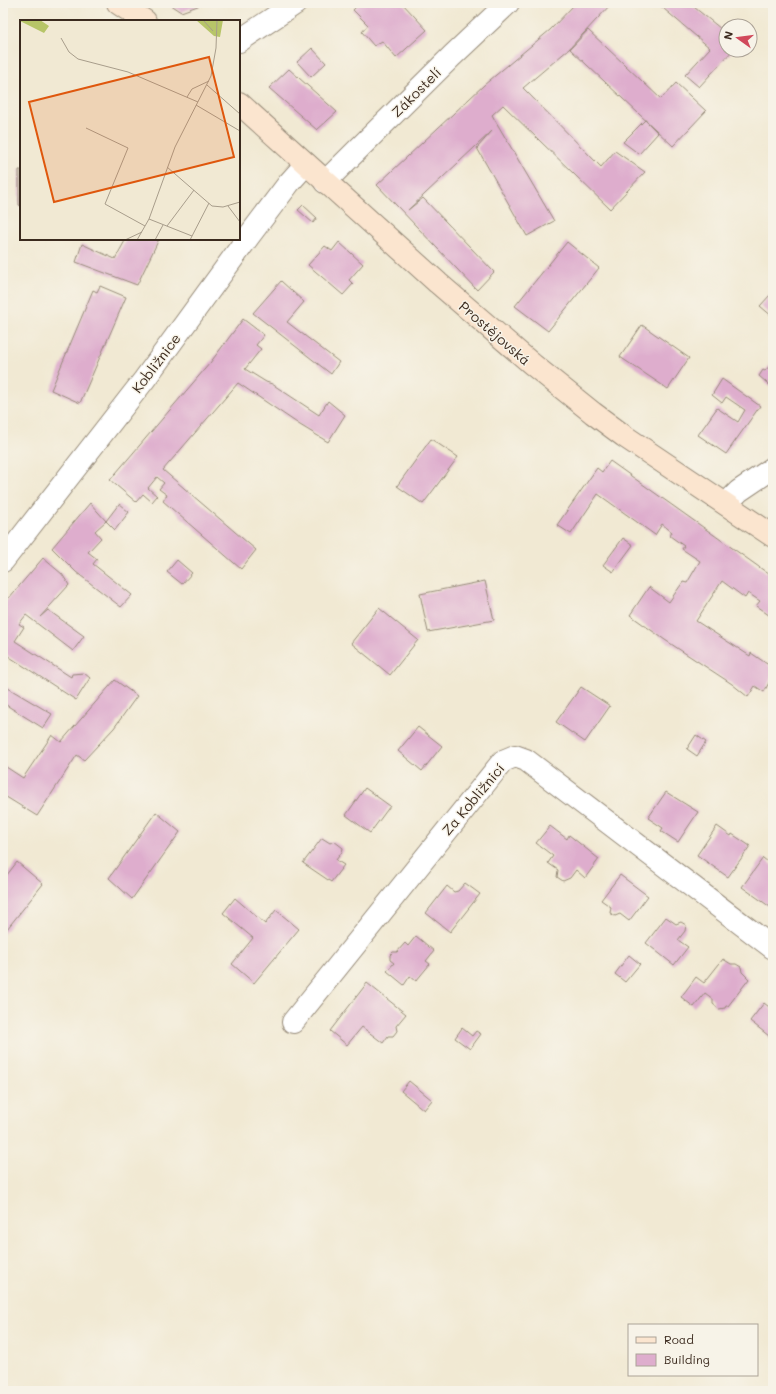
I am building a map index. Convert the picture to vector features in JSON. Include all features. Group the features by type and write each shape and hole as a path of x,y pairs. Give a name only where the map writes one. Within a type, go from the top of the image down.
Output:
{"main road":[{"path":"118,3 144,20"},
{"name":"Prostějovská","path":"240,104 325,182 492,330 548,377 624,436 773,536"}],"street":[{"path":"240,40 296,3"},
{"name":"Zákostelí","path":"325,182 452,56 508,3"},
{"name":"Kobližnice","path":"244,231 306,164"},
{"name":"Kobližnice","path":"3,561 144,380 238,240"},
{"path":"726,504 739,491 773,468"},
{"name":"Za Kobližnicí","path":"293,1022 502,761 515,756 526,760 773,948"}],"building":[{"path":"167,3 206,3 181,12"},
{"path":"360,3 402,3 427,30 396,58 382,41 374,46 362,32 368,25 353,10"},
{"path":"576,3 612,3 569,49 523,88 601,167 615,151 645,172 610,209 503,105 492,115 554,221 527,236 477,148 492,131 408,210 423,198 494,272 477,290 377,185 484,85 550,30"},
{"path":"657,3 689,3 718,27 718,58 726,58 699,87 685,75 710,48"},
{"path":"588,30 661,99 676,83 706,111 673,146 570,49"},
{"path":"312,48 326,63 311,77 297,62"},
{"path":"289,69 337,112 317,130 269,88"},
{"path":"645,120 658,133 639,154 623,142"},
{"path":"19,170 20,170 20,206"},
{"path":"303,205 317,218 313,223 298,210"},
{"path":"125,240 159,240 137,285 76,262 82,244 115,259"},
{"path":"339,242 363,264 349,280 353,284 343,295 308,265 325,246 332,251"},
{"path":"567,242 599,268 548,331 515,306"},
{"path":"281,281 304,302 287,322 339,362 331,374 253,313"},
{"path":"100,286 126,297 80,403 51,390 93,290 97,292"},
{"path":"770,295 773,298 773,317 760,306"},
{"path":"243,319 264,335 256,345 261,349 245,369 272,384 319,415 328,401 345,415 328,442 238,383 163,470 256,550 241,569 163,501 167,495 159,489 164,483 157,477 148,488 157,496 152,502 143,494 136,502 110,480 210,363"},
{"path":"642,325 689,358 668,389 620,357"},
{"path":"773,362 773,388 759,376 763,370 765,371"},
{"path":"722,379 760,406 726,454 698,435 717,408 738,422 745,410 726,397 722,403 712,395"},
{"path":"431,439 458,457 423,504 397,486"},
{"path":"610,461 773,577 773,618 756,606 760,601 748,593 745,598 722,581 696,621 750,656 751,653 773,668 773,675 764,692 755,686 748,697 732,684 630,615 649,587 669,602 683,582 687,583 700,561 682,549 684,546 670,536 672,532 662,524 655,535 598,494 571,534 557,525 597,468 602,472"},
{"path":"90,503 106,521 95,531 101,538 88,552 97,559 93,564 132,595 121,607 76,572 52,548"},
{"path":"119,504 129,512 115,530 106,521"},
{"path":"623,538 633,545 613,572 603,565"},
{"path":"43,558 62,574 69,585 40,617 48,610 84,636 73,651 26,615 19,624 24,627 15,641 71,677 72,674 84,673 90,678 76,700 5,654 3,658 3,605"},
{"path":"177,560 192,573 182,584 167,572"},
{"path":"485,581 494,620 428,632 420,594"},
{"path":"379,608 418,640 390,675 351,643"},
{"path":"115,680 137,696 114,728 84,760 77,755 37,816 3,795 3,765 23,778 52,735 61,742"},
{"path":"3,685 52,714 43,728 3,703"},
{"path":"581,687 610,706 585,742 556,722"},
{"path":"418,727 442,746 422,771 398,751"},
{"path":"696,735 706,742 697,756 687,749"},
{"path":"365,788 390,806 370,833 346,815"},
{"path":"666,792 698,812 678,842 661,831 663,828 648,818"},
{"path":"156,812 180,832 132,899 109,878"},
{"path":"550,826 567,839 569,835 599,859 585,878 576,870 570,878 563,881 557,877 558,870 548,863 553,856 536,843"},
{"path":"717,826 731,836 732,834 750,846 728,877 697,855"},
{"path":"322,838 330,843 334,841 343,848 336,860 344,865 331,882 303,863"},
{"path":"763,858 773,866 773,909 742,887"},
{"path":"17,862 43,884 3,934 3,880"},
{"path":"620,875 648,896 629,921 620,914 615,916 610,913 611,907 601,900"},
{"path":"465,883 480,894 450,932 426,913 447,886 454,892 458,891"},
{"path":"235,898 265,924 276,910 299,929 254,983 232,964 253,938 223,913"},
{"path":"666,917 676,924 681,922 686,925 685,931 678,940 688,947 674,965 646,943"},
{"path":"416,936 434,951 426,961 430,964 416,981 410,976 404,985 387,971 394,963 390,960 390,955 393,952 397,952 405,943 408,946"},
{"path":"629,955 640,964 625,982 615,974"},
{"path":"723,959 731,964 736,964 741,967 742,972 749,979 728,1006 719,1009 713,1004 713,999 705,993 694,1007 681,997 696,977 704,983"},
{"path":"367,983 406,1014 396,1026 397,1031 393,1036 388,1036 383,1043 362,1027 347,1045 330,1031"},
{"path":"764,1003 773,1010 773,1043 770,1041 769,1036 750,1021"},
{"path":"462,1028 472,1036 476,1031 481,1034 470,1049 455,1038"},
{"path":"409,1081 432,1100 424,1110 401,1091"}]}
